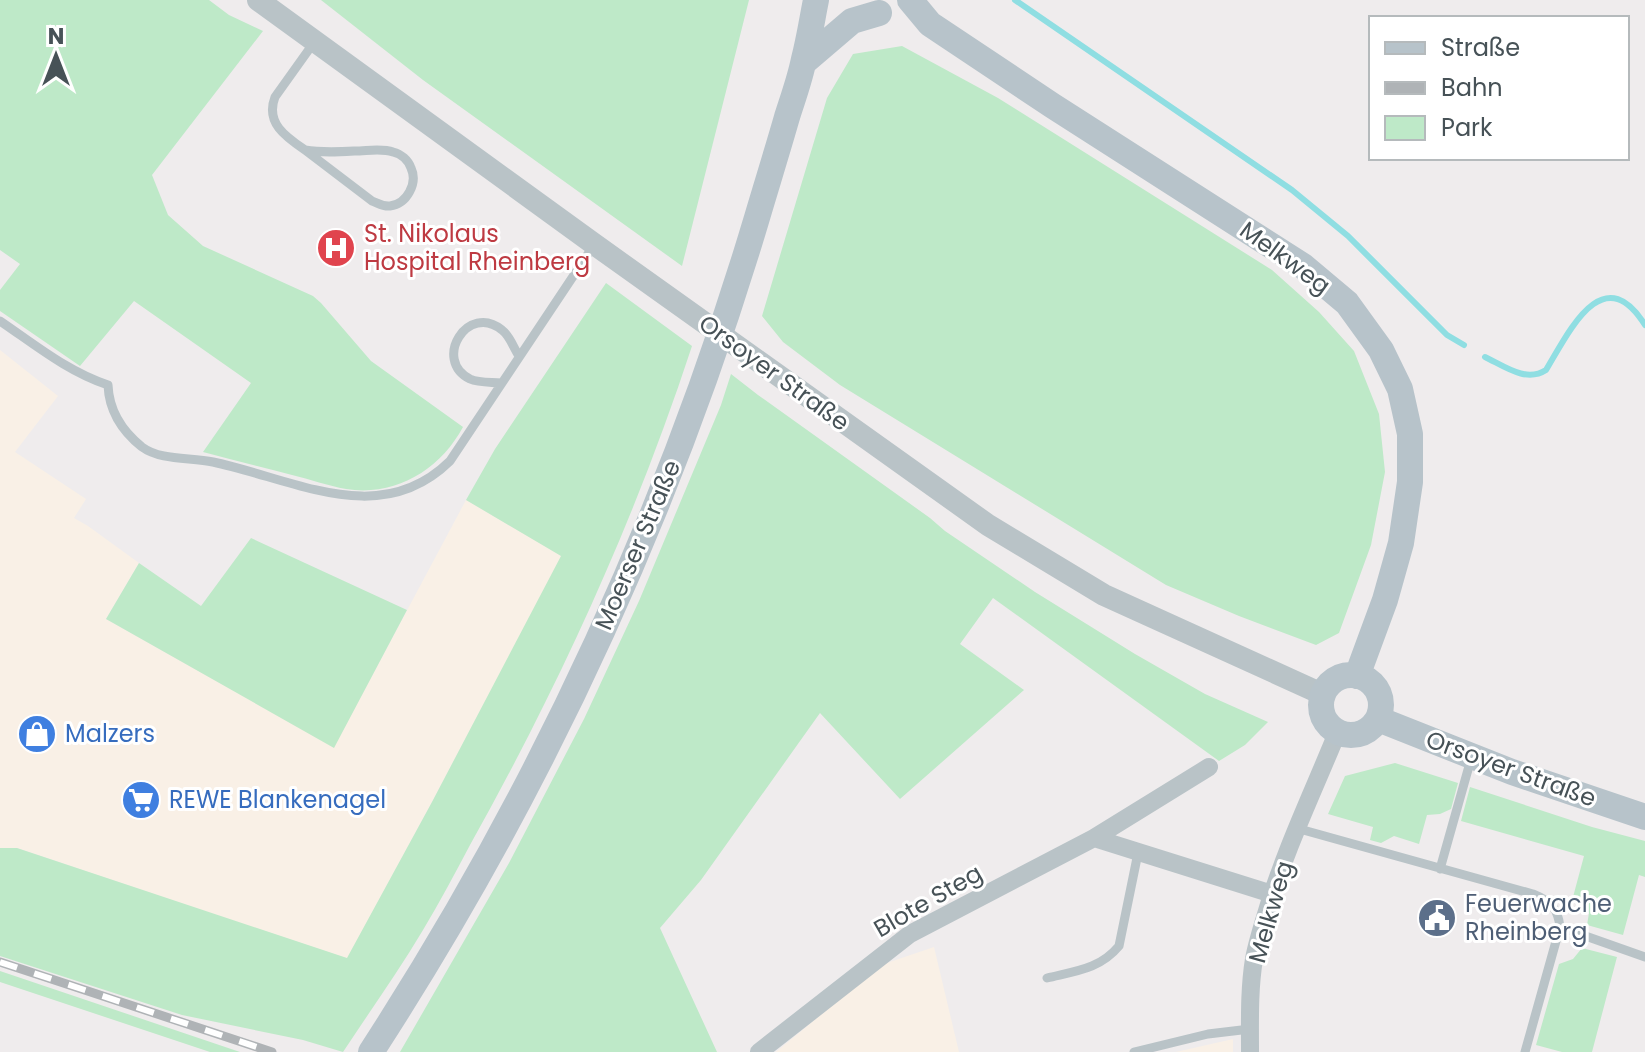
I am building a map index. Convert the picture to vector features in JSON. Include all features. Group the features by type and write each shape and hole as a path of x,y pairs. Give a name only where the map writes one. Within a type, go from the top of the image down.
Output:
{"main road":[{"name":"Moerser Straße","path":"371,1052 489,856 549,744 637,553 701,388 741,270 804,62 816,0"},
{"name":"Melkweg","path":"910,0 930,24 1303,266 1347,303 1381,350 1400,389 1410,434 1410,482 1401,543 1385,600 1357,676"},
{"path":"804,62 868,6"},
{"name":"Melkweg","path":"868,6 930,24"},
{"path":"1346,675 1357,676 1366,679 1378,692 1381,710 1370,729 1363,734 1346,736 1337,733 1324,721 1320,703 1328,685 1336,679 1346,675"},
{"name":"Orsoyer Straße","path":"1378,719 1512,772 1645,817"}],"street":[{"name":"Orsoyer Straße","path":"258,0 988,525 1104,595 1322,694"},
{"name":"Melkweg","path":"1250,1052 1254,959 1272,894 1296,828 1337,733"},
{"name":"Blote Steg","path":"759,1052 910,934 1094,838 1209,767"},
{"path":"1094,838 1272,894"}],"lane":[{"path":"305,150 333,153 392,151 410,164 413,183 402,202 392,206 381,205 372,201 281,132 275,124 272,104 275,97 315,41"},
{"path":"0,321 70,369 108,385 110,404 116,418 143,448 153,453 215,462 342,495 386,495 422,483 438,473 461,448 594,244"},
{"path":"501,383 479,382 463,374 454,358 456,340 470,326 489,323 505,332 519,356"},
{"path":"1440,869 1472,756"},
{"path":"1296,828 1533,894 1554,906 1560,927 1525,1052"},
{"path":"1047,978 1101,963 1119,946 1138,853"},
{"path":"1560,927 1645,957"},
{"path":"1134,1052 1208,1034 1250,1029"}],"shaded area":[{"path":"0,350 58,396 15,452 86,499 74,518 139,563 106,619 334,747 466,500 562,556 347,959 17,848 0,848"},
{"path":"934,947 959,1052 776,1052 881,965"},
{"path":"1233,1039 1233,1052 1176,1052"}],"green space":[{"path":"0,0 209,0 229,15 263,31 152,175 168,215 203,246 313,296 371,361 463,427 442,456 429,468 398,484 364,490 332,486 203,452 251,383 134,301 80,366 0,311 0,290 20,264 0,250"},
{"path":"321,0 749,0 682,266 423,80"},
{"path":"902,46 998,98 1272,270 1319,312 1354,351 1379,414 1385,472 1371,545 1339,633 1316,645 1166,585 840,385 783,342 762,316 827,98 853,54"},
{"path":"606,283 692,346 670,411 593,601 503,785 404,961 343,1052 303,1040 182,1015 0,956 0,848 17,848 347,958 561,556 466,500 495,449"},
{"path":"731,374 945,531 1035,592 1205,694 1268,722 1245,745 1219,761 993,598 960,644 1024,690 900,799 820,713 701,880 660,928 717,1052 400,1052 509,863 584,719 639,601"},
{"path":"251,538 407,610 334,748 106,619 139,563 201,606"},
{"path":"1395,763 1458,783 1451,809 1427,815 1419,844 1394,836 1381,843 1370,840 1373,827 1328,814 1345,776"},
{"path":"1470,787 1645,841 1645,877 1639,875 1623,935 1587,925 1589,913 1573,897 1584,856 1461,821"},
{"path":"1582,948 1617,957 1592,1052 1562,1052 1536,1045 1559,964 1573,959"},
{"path":"0,971 240,1052 210,1052 0,982"}],"waterway":[{"path":"1015,0 1292,190 1348,236 1447,335 1464,345"},
{"path":"1485,357 1523,374 1538,374 1546,370 1576,321 1601,300 1615,298 1630,306 1645,325"}],"railway":[{"path":"0,962 272,1052"}],"place":[{"name":"St. Nikolaus Hospital Rheinberg","path":"336,248"},
{"name":"Malzers","path":"37,734"},
{"name":"REWE Blankenagel","path":"141,800"},
{"name":"Feuerwache Rheinberg","path":"1437,918"}]}
